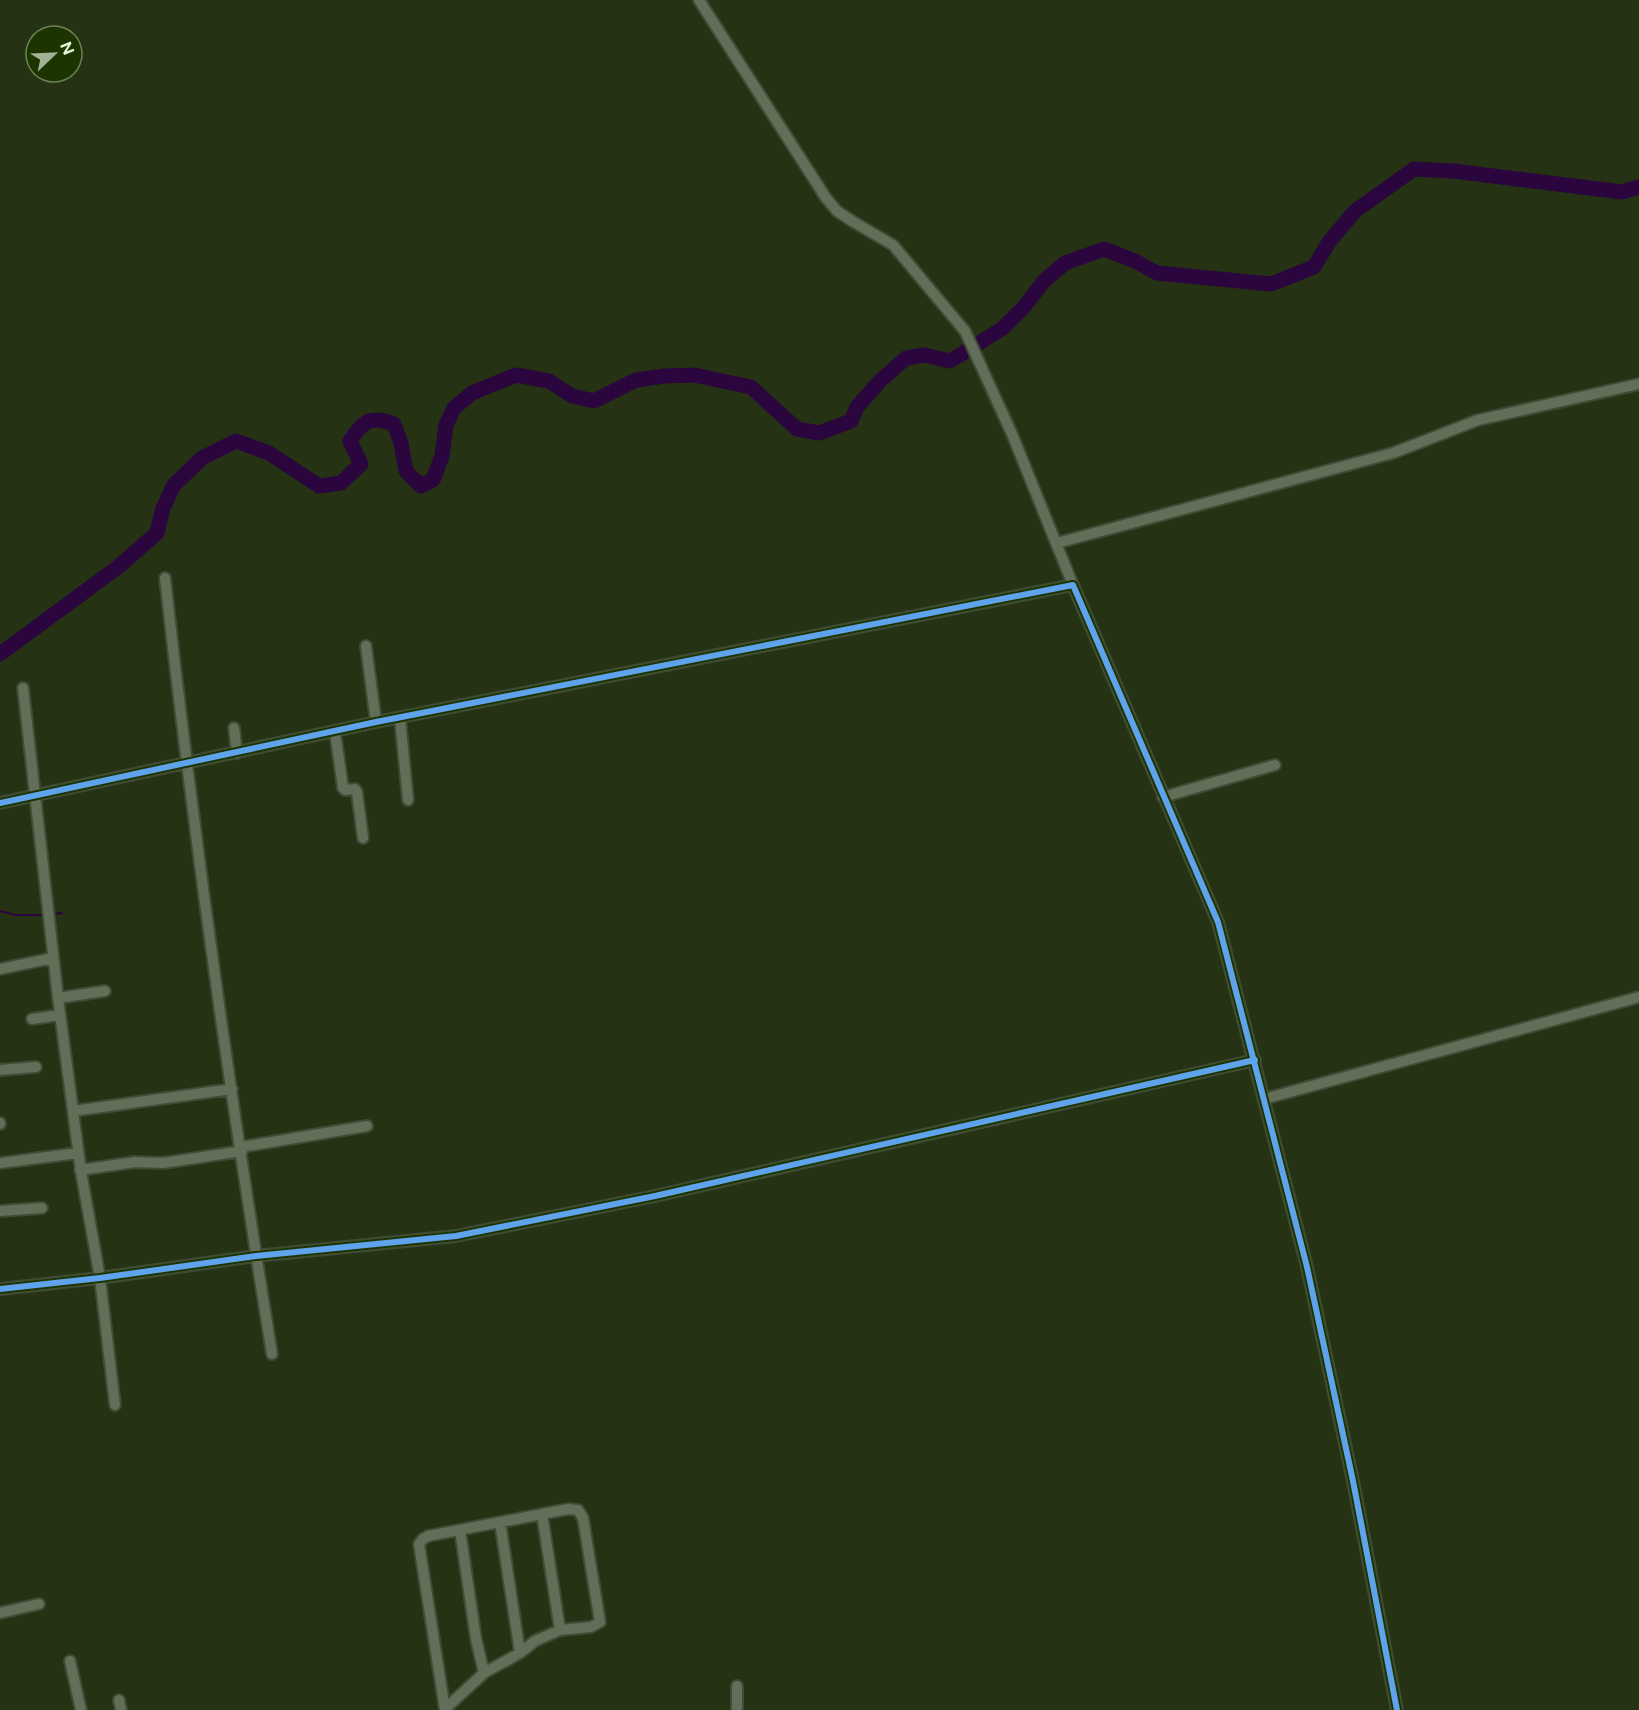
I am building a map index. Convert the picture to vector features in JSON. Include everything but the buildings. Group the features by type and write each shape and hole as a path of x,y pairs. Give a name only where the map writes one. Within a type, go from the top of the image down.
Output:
{"street":[{"path":"699,0 826,198 837,211 893,244 965,331 1218,922 1307,1267 1333,1384 1397,1710"},
{"path":"1057,543 1393,453 1478,420 1639,384"},
{"path":"165,578 186,763 272,1354"},
{"path":"0,803 376,722 1073,585"},
{"path":"366,646 376,722"},
{"path":"23,688 60,1015 80,1170 100,1278 115,1405"},
{"path":"400,718 408,800"},
{"path":"234,728 237,753"},
{"path":"335,732 343,788 345,790 355,789 357,792 363,838"},
{"path":"1163,797 1275,765"},
{"path":"0,969 53,958"},
{"path":"58,998 105,991"},
{"path":"1264,1099 1639,997"},
{"path":"32,1019 60,1015"},
{"path":"0,1289 100,1278 256,1256 456,1236 655,1196 1255,1060"},
{"path":"0,1070 36,1067"},
{"path":"73,1111 232,1089"},
{"path":"80,1170 135,1162 163,1163 367,1126"},
{"path":"0,1163 78,1154"},
{"path":"0,1211 42,1208"},
{"path":"568,1509 578,1510 581,1513 600,1622 591,1627 560,1630 535,1641 520,1653 484,1673 445,1710 419,1544 428,1536 568,1509"},
{"path":"542,1514 560,1630"},
{"path":"500,1522 520,1653"},
{"path":"460,1530 476,1639 484,1673"},
{"path":"0,1613 39,1604"},
{"path":"70,1661 81,1710"},
{"path":"737,1686 737,1710"}],"waterway":[{"path":"0,654 118,567 157,533 163,508 174,485 202,458 236,441 269,453 319,486 341,483 361,464 350,441 363,424 373,420 386,421 394,424 401,443 406,471 421,486 433,480 442,456 446,425 454,408 472,393 516,375 549,381 572,396 594,401 636,380 694,375 751,387 797,429 819,433 851,421 857,407 880,381 906,358 925,355 949,361 960,355 1003,328 1023,308 1044,281 1065,263 1104,249 1135,261 1157,273 1271,284 1314,267 1329,242 1355,211 1414,169 1453,171 1622,192 1639,187"},
{"path":"0,911 15,915 44,915"},
{"path":"52,914 62,913"}],"cycle path":[{"path":"0,803 376,722 1073,585 1218,922 1307,1267 1353,1481 1397,1710"},
{"path":"0,1289 100,1278 256,1256 456,1236 655,1196 1255,1060"}]}
